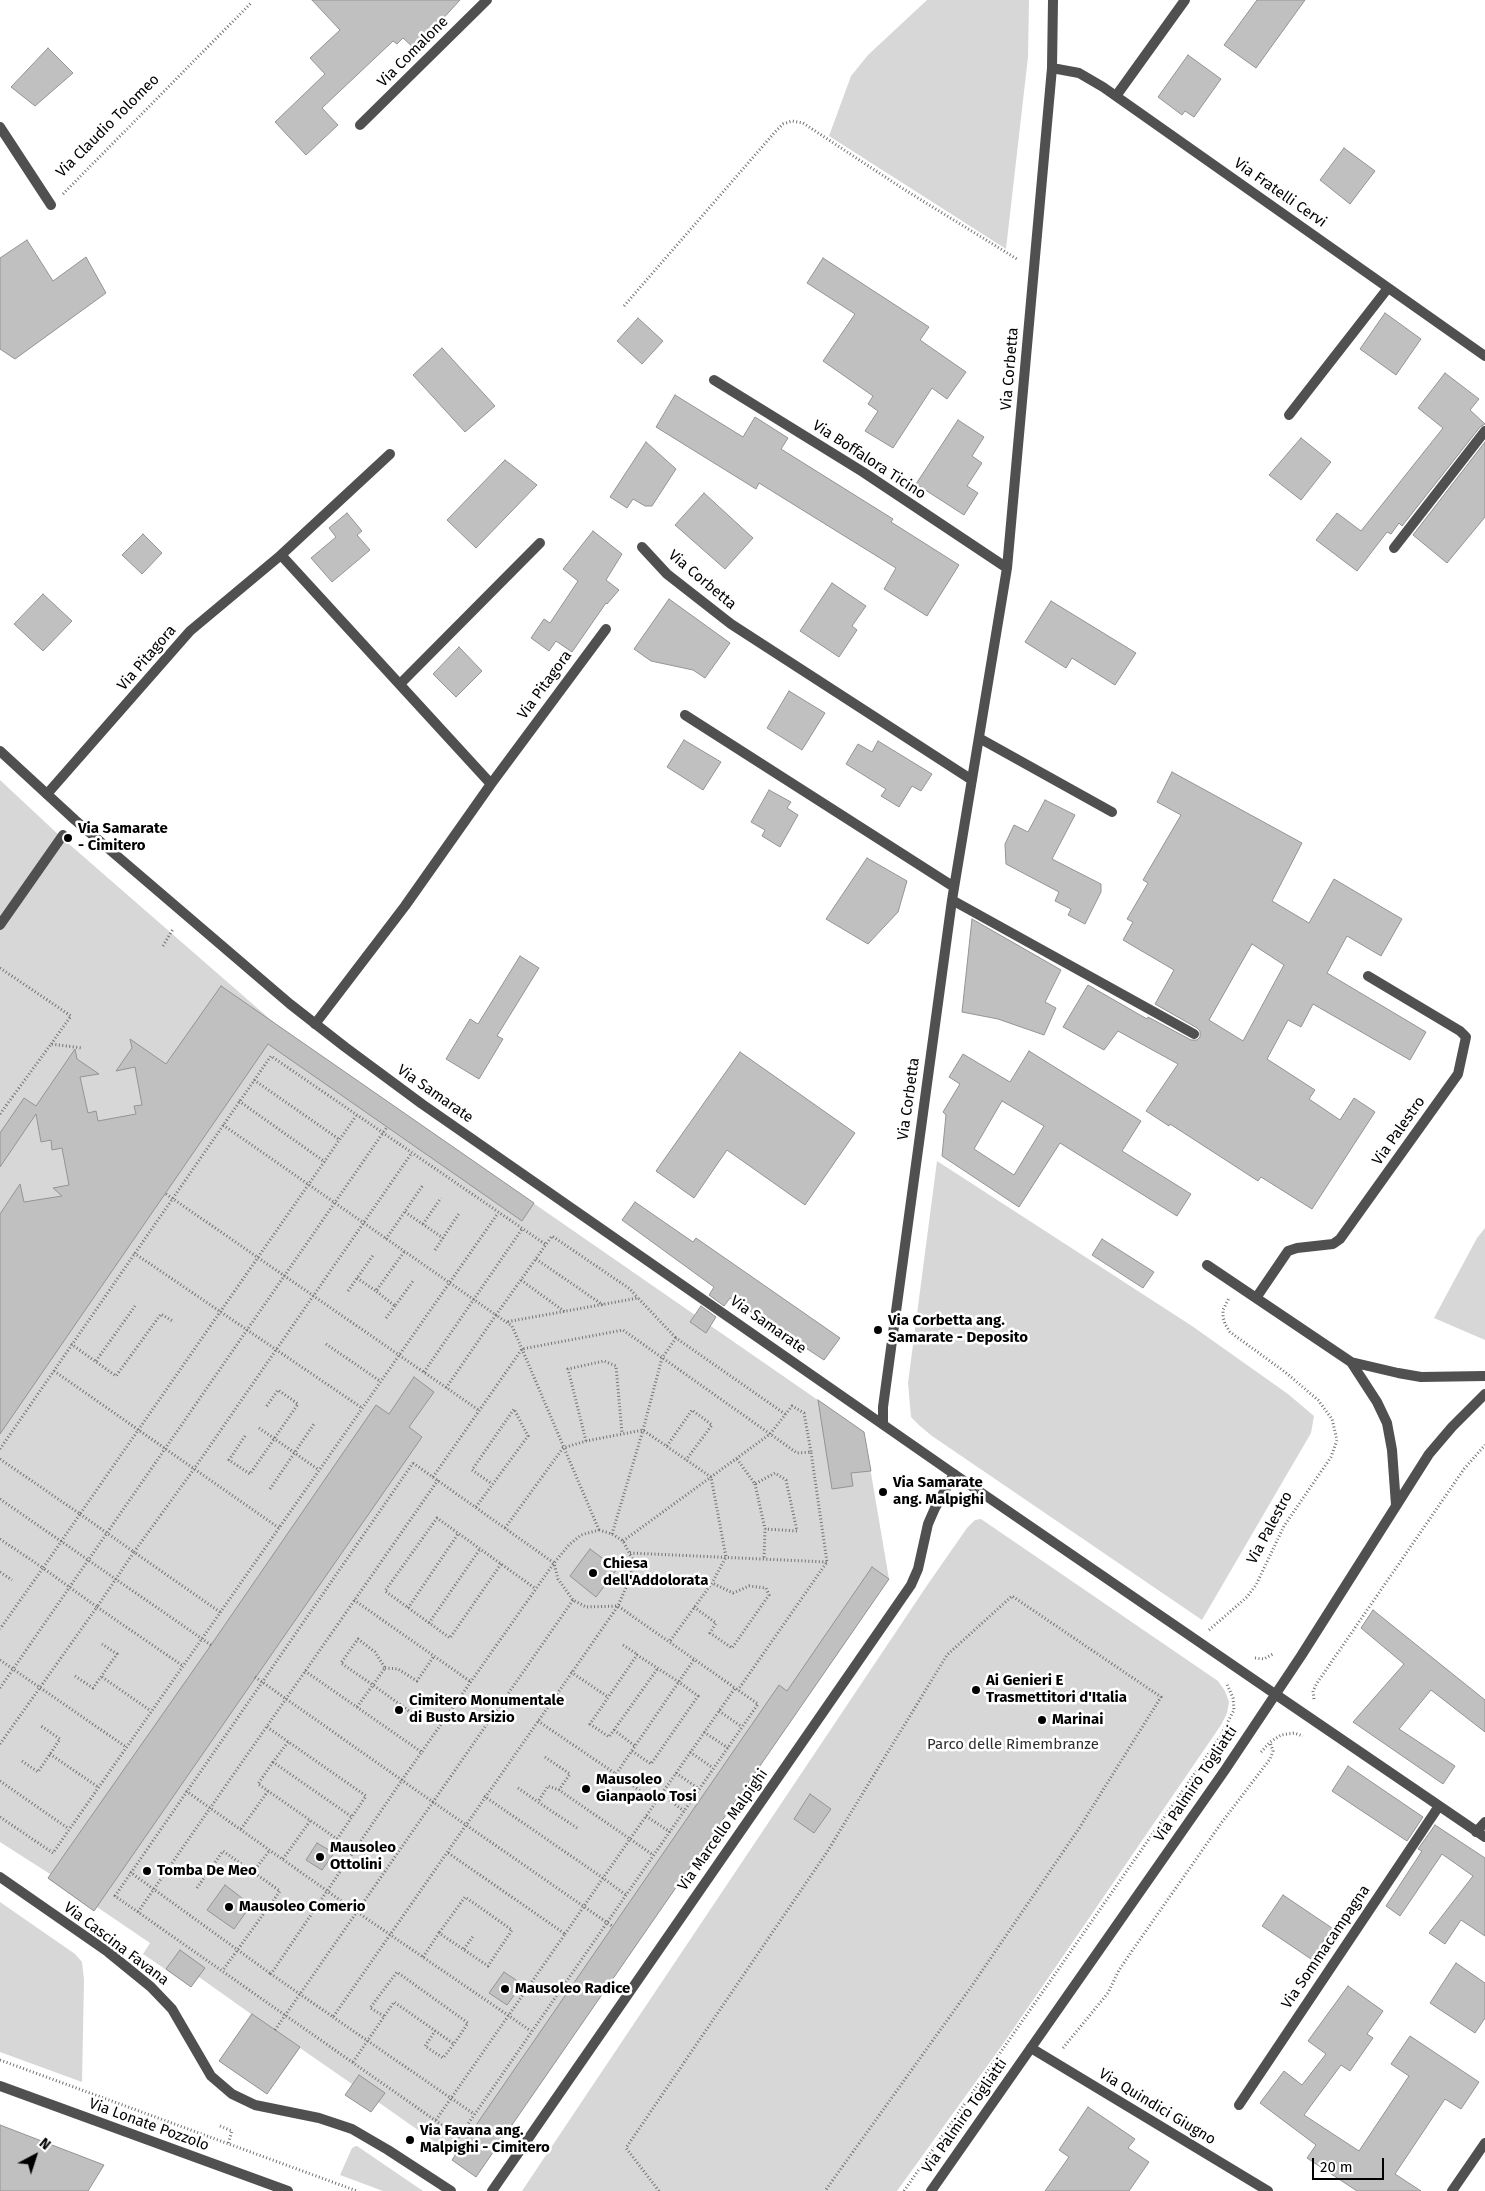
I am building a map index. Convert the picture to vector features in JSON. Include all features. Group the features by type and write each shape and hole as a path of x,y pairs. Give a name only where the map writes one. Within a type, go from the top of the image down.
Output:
{"street":[{"name":"Via Comalone","path":"360,125 487,0"},
{"name":"Via Corbetta","path":"883,1424 883,1407 952,900 1007,568 1052,68 1053,0"},
{"path":"1116,96 1185,0"},
{"name":"Via Fratelli Cervi","path":"1052,68 1079,73 1116,96 1485,356"},
{"name":"Via Claudio Tolomeo","path":"0,127 51,205"},
{"path":"1289,415 1388,288"},
{"name":"Via Boffalora Ticino","path":"714,380 863,472 1007,568"},
{"path":"1394,548 1485,431"},
{"name":"Via Pitagora","path":"47,794 190,631 281,555 390,454"},
{"path":"400,684 540,543"},
{"name":"Via Corbetta","path":"642,547 667,574 731,624 972,780"},
{"path":"281,555 491,784"},
{"name":"Via Pitagora","path":"315,1024 405,906 491,784 606,629"},
{"path":"685,715 954,887"},
{"path":"979,738 1112,812"},
{"name":"Via Samarate","path":"0,751 47,794 315,1024 422,1104 883,1424"},
{"path":"0,925 63,835"},
{"path":"952,900 1194,1034"},
{"name":"Via Palestro","path":"1256,1298 1288,1251 1297,1248 1333,1244 1340,1239 1458,1074 1466,1037 1460,1031 1368,976"},
{"path":"1207,1265 1351,1362 1373,1393 1387,1423 1392,1450 1396,1505"},
{"path":"1351,1362 1398,1373 1421,1376 1485,1376"},
{"name":"Via Palmiro Togliatti","path":"931,2191 1225,1770 1396,1505 1439,1442 1466,1411 1485,1394"},
{"path":"883,1424 1196,1641 1481,1834 1485,1822"},
{"name":"Via Marcello Malpighi","path":"492,2191 911,1585 918,1568 928,1524 954,1474"},
{"name":"Via Sommacampagna","path":"1239,2105 1438,1806"},
{"name":"Via Cascina Favana","path":"0,1877 108,1952 151,1987 172,2009 211,2076 232,2094 255,2105 319,2118 352,2129 451,2191"},
{"name":"Via Quindici Giugno","path":"1031,2048 1268,2191"},
{"name":"Via Lonate Pozzolo","path":"0,2086 288,2191"},
{"path":"1452,2191 1485,2143"}],"path":[{"name":"Via Claudio Tolomeo","path":"51,205 252,2"},
{"path":"624,306 774,132 784,124 792,121 803,123 905,190 1001,249"},
{"path":"163,946 173,929"},
{"path":"0,968 70,1016 0,1114"},
{"path":"51,1044 82,1048"},
{"path":"0,1449 271,1056 411,1154 545,1244"},
{"path":"254,1080 340,1140"},
{"path":"240,1102 325,1162"},
{"path":"0,1630 356,1116"},
{"path":"223,1125 512,1326 599,1530"},
{"path":"0,1688 387,1127"},
{"path":"0,1744 194,1469 411,1154"},
{"path":"386,1239 423,1185"},
{"path":"166,1194 480,1411"},
{"path":"423,1224 441,1198"},
{"path":"405,1212 443,1238"},
{"path":"434,1250 460,1212"},
{"path":"0,1816 53,1853 398,1354 450,1284 498,1213"},
{"path":"424,1372 522,1229"},
{"path":"446,1388 552,1236 630,1290 676,1338 785,1414"},
{"path":"376,1291 404,1252"},
{"path":"134,1253 362,1408"},
{"path":"348,1292 374,1254"},
{"path":"536,1259 603,1306"},
{"path":"357,1278 395,1306"},
{"path":"521,1280 565,1312"},
{"path":"386,1318 413,1281"},
{"name":"Via Palestro","path":"1196,1641 1247,1597 1256,1585 1284,1526 1331,1457 1337,1440 1332,1419 1318,1400 1296,1381 1239,1339 1225,1324 1223,1310 1236,1284"},
{"path":"506,1322 603,1306 638,1298"},
{"path":"96,1361 135,1306"},
{"path":"72,1344 116,1376 160,1314 174,1322"},
{"path":"433,1477 522,1349 623,1330 797,1454 811,1452"},
{"path":"612,1534 662,1358 676,1338"},
{"path":"326,1344 380,1381"},
{"path":"586,1441 568,1369 604,1361 616,1366 622,1433"},
{"path":"54,1371 279,1528"},
{"path":"245,1436 229,1460 250,1474 298,1404 278,1390 266,1407"},
{"path":"436,2120 704,1732 737,1689 827,1562 804,1413 792,1406 770,1434 623,1541"},
{"path":"476,1508 528,1436 514,1409 472,1470 492,1484"},
{"path":"667,1446 692,1410 712,1424 686,1460"},
{"path":"270,1489 314,1424"},
{"path":"259,1428 319,1470"},
{"path":"505,1528 563,1448 586,1441 643,1430 667,1446 710,1478 726,1557 712,1583 670,1641"},
{"path":"1317,1702 1313,1695 1317,1683 1464,1469 1485,1445"},
{"path":"0,1459 220,1612"},
{"path":"737,1459 755,1484 765,1529 764,1559"},
{"path":"413,1463 438,1480 554,1563 558,1579 574,1600 586,1607 618,1606 695,1658 758,1704 459,2137 115,1896 413,1463"},
{"path":"755,1484 776,1473 786,1480 797,1531 765,1529"},
{"path":"138,1912 209,1807 438,1480"},
{"path":"0,1499 211,1645"},
{"path":"501,1564 450,1638 386,1591 436,1518 458,1534 480,1549 501,1564 536,1589"},
{"path":"271,1974 353,1851 554,1563 581,1536 599,1530 612,1534 623,1541 633,1560 632,1568 618,1606 484,1796 391,1935 333,2016"},
{"path":"408,1608 458,1534"},
{"path":"0,1540 183,1666"},
{"path":"429,1623 480,1549"},
{"path":"630,1552 827,1562"},
{"path":"0,1572 12,1580"},
{"path":"694,1608 716,1623 710,1633 732,1648 769,1595 766,1588 749,1586 733,1593 712,1583"},
{"path":"659,2191 626,2148 827,1852 947,1655 1012,1596 1160,1698 1078,1830 971,1987 825,2191"},
{"path":"354,1600 471,1682"},
{"path":"275,2030 574,1600"},
{"path":"385,1668 375,1652 358,1639 342,1663 416,1716"},
{"path":"75,1676 93,1688 118,1654 102,1644"},
{"path":"623,1645 698,1696 651,1764 632,1751"},
{"path":"637,1654 590,1724 609,1737 658,1668"},
{"path":"385,1668 398,1669 417,1681 434,1656"},
{"path":"616,1774 695,1658"},
{"path":"0,1660 126,1747"},
{"path":"357,1707 385,1668"},
{"path":"305,1671 423,1753"},
{"path":"571,1672 608,1697"},
{"path":"102,1676 151,1712"},
{"path":"255,1677 612,1926"},
{"path":"904,2191 1220,1737 1234,1710 1233,1698 1227,1684"},
{"path":"719,1712 742,1727"},
{"path":"538,1720 656,1802"},
{"path":"22,1761 38,1772 60,1739 41,1726"},
{"path":"266,1727 366,1796 337,1839"},
{"path":"614,1730 635,1746"},
{"path":"704,1732 728,1748"},
{"path":"1261,1752 1277,1737 1290,1733 1308,1738"},
{"path":"288,1742 258,1784 353,1851"},
{"path":"1062,2048 1108,1993 1119,1970 1143,1935 1222,1822 1270,1759 1273,1751 1270,1742"},
{"path":"690,1752 713,1768"},
{"path":"50,1754 98,1787"},
{"path":"545,1757 570,1774 559,1790"},
{"path":"273,1762 352,1817"},
{"path":"676,1772 699,1789"},
{"path":"0,1781 69,1829"},
{"path":"538,1802 548,1786 559,1790 654,1855"},
{"path":"518,1788 576,1828"},
{"path":"186,1791 357,1912 531,2031"},
{"path":"241,1829 268,1791"},
{"path":"661,1794 684,1811"},
{"path":"484,1796 626,1895"},
{"path":"646,1816 670,1832"},
{"path":"283,1859 310,1821"},
{"path":"253,1872 270,1850"},
{"path":"197,1888 223,1851 280,1891 223,1970"},
{"path":"447,1852 565,1934"},
{"path":"130,1872 271,1974 474,2114"},
{"path":"424,1957 439,1933 465,1897 512,1930 488,1966 439,1933"},
{"path":"464,1949 474,1935"},
{"path":"384,2016 370,2008 397,1972 468,2023 444,2058 425,2046 435,2031"},
{"path":"353,2062 394,2002 454,2044"},
{"path":"0,2060 357,2191"},
{"path":"220,2126 232,2131 228,2144"}],"green space":[{"path":"927,0 1029,0 1028,57 1006,249 829,136 851,76 868,55"},
{"name":"Cimitero Monumentale di Busto Arsizio","path":"0,780 61,837 279,1027 864,1432 889,1579 476,2177 452,2160 455,2156 378,2102 371,2112 345,2095 352,2084 300,2048 267,2094 219,2061 251,2014 199,1977 191,1987 143,1954 150,1943 97,1907 94,1911 48,1879 50,1874 0,1842"},
{"path":"937,1161 1192,1326 1288,1394 1314,1416 1311,1433 1202,1620 932,1436 911,1417 908,1383"},
{"path":"1485,1228 1485,1340 1434,1318 1477,1238"},
{"name":"Parco delle Rimembranze","path":"981,1519 1218,1681 1225,1691 1229,1702 1227,1713 1221,1725 1003,2044 897,2191 522,2191 928,1584 967,1528 975,1520"},
{"path":"0,1902 75,1954 82,1962 84,1980 82,2082 0,2052"},
{"path":"357,2146 423,2191 383,2191 340,2175 352,2148"}],"building":[{"path":"312,0 460,0 415,49 403,38 397,44 393,41 322,108 338,125 306,155 275,122 325,74 310,58 340,30"},
{"path":"1257,0 1305,0 1256,68 1224,45"},
{"path":"48,48 73,73 35,106 11,87"},
{"path":"1188,55 1221,79 1194,117 1185,111 1182,115 1158,97"},
{"path":"1344,148 1375,171 1350,204 1320,180"},
{"path":"27,240 53,281 86,257 106,293 15,359 0,349 0,258"},
{"path":"823,258 929,327 920,340 966,372 947,399 932,388 893,448 865,431 878,411 868,404 873,396 823,361 855,314 807,283"},
{"path":"1385,313 1421,339 1396,375 1360,349"},
{"path":"638,318 663,341 642,364 617,341"},
{"path":"442,348 495,406 465,432 413,375"},
{"path":"1445,373 1479,399 1470,410 1485,424 1480,427 1402,526 1399,523 1391,534 1387,532 1357,571 1316,540 1337,513 1361,531 1443,428 1418,408"},
{"path":"675,395 743,437 755,417 788,438 781,449 893,519 891,522 959,565 927,616 884,589 896,568 759,483 756,489 656,427"},
{"path":"958,420 984,437 972,456 982,463 967,486 978,493 964,515 916,484"},
{"path":"1301,438 1331,462 1301,500 1269,475"},
{"path":"646,442 676,469 652,506 645,506 633,499 627,508 610,497"},
{"path":"1485,442 1485,517 1447,563 1413,535"},
{"path":"505,460 537,485 476,548 447,520"},
{"path":"704,493 753,538 725,569 675,525"},
{"path":"347,513 362,531 357,535 370,550 332,582 311,558 336,537 329,528"},
{"path":"593,531 622,554 606,580 619,590 606,603 572,652 556,641 549,651 531,638 544,619 550,623 578,581 563,569"},
{"path":"143,534 162,553 142,574 122,555"},
{"path":"832,583 866,606 852,626 857,630 839,657 800,631"},
{"path":"43,594 72,621 43,651 14,624"},
{"path":"669,599 730,643 705,678 693,670 651,661 634,649"},
{"path":"1051,601 1136,653 1115,685 1072,658 1066,668 1025,642"},
{"path":"459,647 482,671 456,697 433,674"},
{"path":"789,691 825,713 802,750 767,728"},
{"path":"684,740 721,762 703,790 667,767"},
{"path":"878,741 932,774 921,791 912,786 899,807 881,796 886,789 846,764 858,744 872,752"},
{"path":"1172,772 1302,843 1272,901 1309,923 1334,879 1402,919 1381,956 1347,936 1327,973 1426,1032 1410,1060 1313,1004 1301,1027 1288,1020 1267,1059 1315,1090 1309,1099 1340,1120 1354,1098 1375,1112 1312,1209 1261,1177 1258,1181 1170,1124 1169,1126 1146,1111 1178,1064 1118,1031 1104,1050 1063,1027 1088,985 1147,1019 1148,1017 1191,1040 1197,1040 1200,1037 1200,1031 1197,1028 1155,1004 1174,970 1123,940 1133,922 1127,919 1148,883 1143,880 1181,815 1157,802","holes":["1252,944 1284,965 1243,1041 1209,1020"]},
{"path":"769,790 791,802 787,808 798,815 780,847 762,836 765,830 751,822"},
{"path":"1045,800 1075,815 1052,859 1101,884 1101,892 1085,924 1068,915 1071,909 1055,901 1059,892 1006,864 1005,844 1014,825 1028,832"},
{"path":"867,858 907,881 898,912 868,944 826,919"},
{"path":"972,919 1061,970 1045,1002 1056,1008 1044,1035 998,1019 962,1012"},
{"path":"520,956 539,968 497,1036 503,1039 479,1079 446,1059 470,1019 478,1024"},
{"path":"221,986 534,1203 522,1221 268,1044 0,1434 0,1214 20,1184 24,1202 62,1196 53,1188 69,1185 62,1148 52,1150 51,1140 41,1142 36,1114 0,1167 0,1133 24,1098 36,1106 75,1049 77,1059 99,1074 80,1077 88,1113 96,1111 98,1121 136,1114 134,1106 142,1105 135,1067 116,1071 132,1048 130,1039 166,1064"},
{"path":"1029,1051 1141,1121 1122,1151 1191,1194 1177,1216 1060,1143 1019,1207 942,1156 946,1115 943,1112 960,1084 949,1077 963,1054 1010,1082","holes":["1002,1101 1044,1126 1014,1175 974,1149"]},
{"path":"740,1052 855,1133 805,1205 727,1150 694,1198 656,1171"},
{"path":"635,1202 693,1242 696,1238 840,1338 824,1360 730,1298 724,1306 709,1295 714,1287 622,1220"},
{"path":"1102,1239 1154,1272 1143,1288 1092,1255"},
{"path":"701,1306 716,1317 706,1333 690,1322"},
{"path":"414,1377 434,1392 409,1427 422,1437 94,1911 48,1878 376,1405 389,1414"},
{"path":"818,1400 864,1432 871,1471 851,1473 853,1486 832,1489"},
{"name":"Chiesa dell'Addolorata","path":"590,1549 617,1569 596,1597 570,1576"},
{"path":"872,1567 889,1579 476,2177 452,2160 779,1685 787,1691"},
{"path":"1373,1610 1485,1700 1485,1732 1431,1690 1399,1729 1455,1766 1443,1784 1353,1722 1404,1664 1361,1628"},
{"path":"1348,1766 1423,1817 1407,1841 1332,1791"},
{"path":"810,1794 831,1809 814,1833 794,1819"},
{"path":"1435,1825 1485,1858 1485,1936 1461,1920 1445,1944 1429,1933 1473,1876 1442,1854 1400,1916 1386,1906 1422,1851 1418,1849"},
{"name":"Mausoleo Ottolini","path":"317,1843 334,1853 322,1870 306,1860"},
{"name":"Mausoleo Comerio","path":"225,1885 251,1905 234,1929 207,1910"},
{"path":"1283,1895 1332,1928 1311,1959 1262,1926"},
{"path":"180,1950 205,1968 191,1987 166,1969"},
{"path":"1456,1963 1485,1983 1485,2018 1475,2033 1430,2003"},
{"name":"Mausoleo Radice","path":"504,1972 522,1984 507,2005 489,1993"},
{"path":"1348,1986 1383,2011 1367,2034 1373,2038 1350,2071 1341,2065 1304,2115 1359,2151 1409,2076 1391,2064 1410,2036 1479,2082 1461,2109 1445,2099 1395,2174 1421,2191 1357,2191 1307,2158 1316,2145 1260,2103 1284,2071 1302,2085 1326,2054 1308,2041"},
{"path":"252,2014 300,2047 267,2094 219,2061"},
{"path":"359,2075 385,2093 371,2112 345,2095"},
{"path":"1088,2107 1135,2139 1128,2148 1149,2162 1129,2191 1045,2191 1069,2157 1059,2150"},
{"path":"0,2125 104,2165 88,2191 0,2191"}],"place":[{"name":"Via Samarate - Cimitero","path":"68,838"},
{"name":"Via Corbetta ang. Samarate - Deposito","path":"878,1330"},
{"name":"Via Samarate ang. Malpighi","path":"883,1492"},
{"name":"Chiesa dell'Addolorata","path":"593,1573"},
{"name":"Ai Genieri E Trasmettitori d'Italia","path":"976,1690"},
{"name":"Cimitero Monumentale di Busto Arsizio","path":"399,1710"},
{"name":"Marinai","path":"1042,1720"},
{"name":"Mausoleo Gianpaolo Tosi","path":"586,1789"},
{"name":"Mausoleo Ottolini","path":"320,1857"},
{"name":"Tomba De Meo","path":"147,1871"},
{"name":"Mausoleo Comerio","path":"229,1907"},
{"name":"Mausoleo Radice","path":"505,1989"},
{"name":"Via Favana ang. Malpighi - Cimitero","path":"410,2140"}]}
